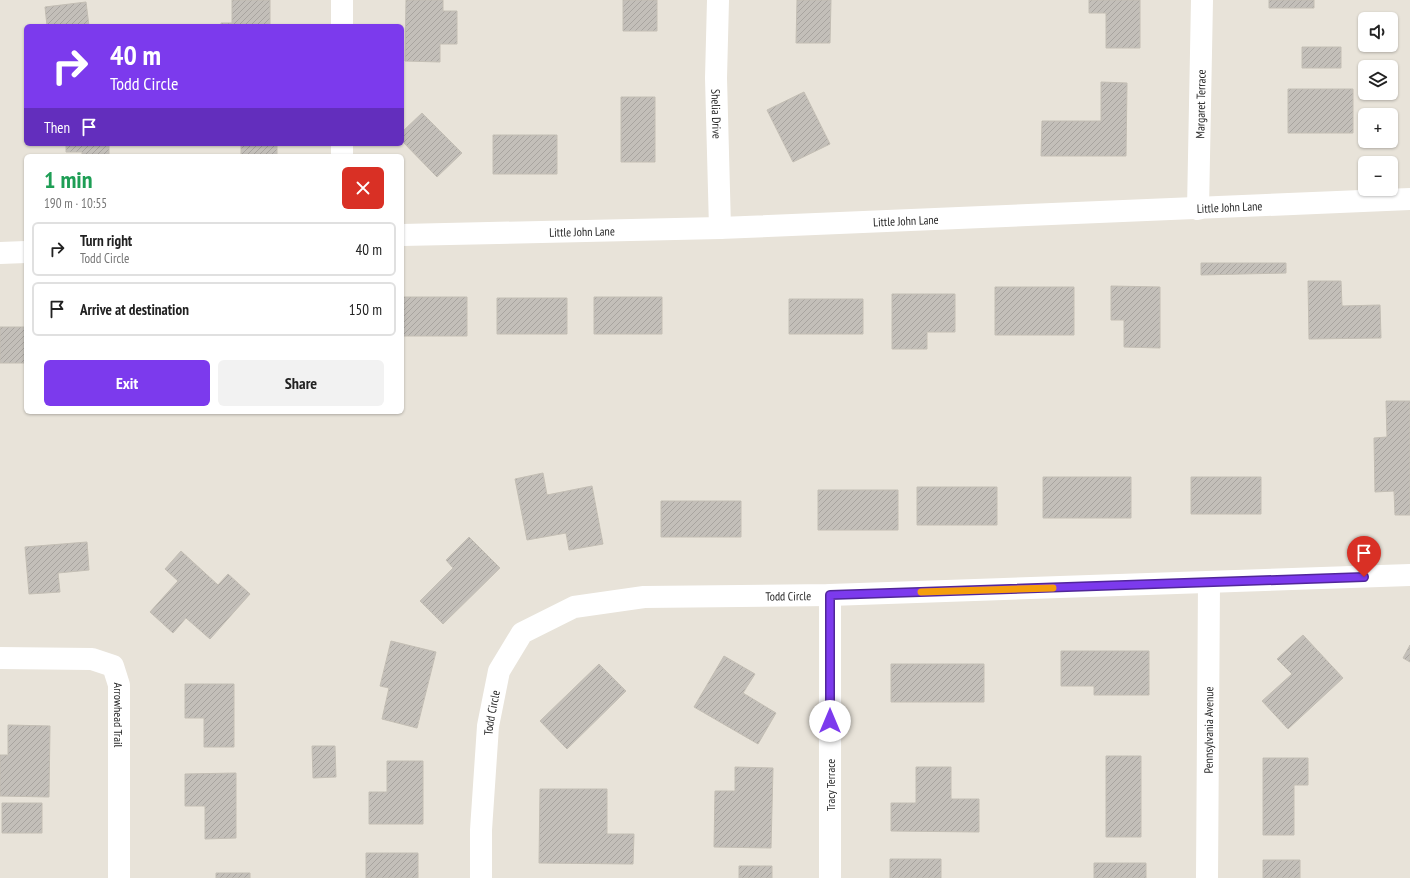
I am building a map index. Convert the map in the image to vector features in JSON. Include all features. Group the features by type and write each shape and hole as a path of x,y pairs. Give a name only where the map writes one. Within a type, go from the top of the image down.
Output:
{"street":[{"path":"342,0 342,24"},
{"name":"Shelia Drive","path":"718,0 716,78 720,228"},
{"name":"Margaret Terrace","path":"1198,209 1202,0"},
{"name":"Little John Lane","path":"404,235 720,228 1410,199"},
{"path":"0,253 24,252"},
{"name":"Todd Circle","path":"481,878 481,830 488,726 499,671 522,633 574,607 644,597 830,595 1410,575"},
{"name":"Pennsylvania Avenue","path":"1207,878 1210,583"},
{"name":"Tracy Terrace","path":"830,595 830,878"},
{"name":"Arrowhead Trail","path":"0,658 92,659 113,666 119,685 119,878"}],"building":[{"path":"232,0 270,0 270,24 221,24 232,23"},
{"path":"406,0 443,0 443,11 457,11 457,44 440,44 440,62 405,61"},
{"path":"623,0 657,0 657,31 623,31"},
{"path":"797,0 831,0 830,43 796,43"},
{"path":"1089,0 1140,0 1140,48 1106,48 1106,13 1089,13"},
{"path":"1269,0 1314,0 1314,8 1269,8"},
{"path":"86,2 89,24 47,24 45,7"},
{"path":"1302,47 1341,47 1341,68 1302,68"},
{"path":"1101,82 1127,83 1126,156 1041,156 1042,121 1101,121"},
{"path":"1288,89 1353,89 1353,133 1288,133"},
{"path":"804,92 830,144 793,162 767,110"},
{"path":"621,97 655,97 655,162 621,162"},
{"path":"422,113 462,153 437,177 404,143 404,130"},
{"path":"493,135 557,135 557,174 493,174"},
{"path":"66,146 109,146 109,154 82,154 82,152 66,152"},
{"path":"241,146 277,146 277,154 241,154"},
{"path":"1201,263 1286,263 1286,273 1201,275"},
{"path":"1308,281 1341,281 1342,306 1380,305 1381,338 1309,339"},
{"path":"1111,286 1160,287 1160,348 1124,347 1124,320 1111,320"},
{"path":"995,287 1074,287 1074,335 995,335"},
{"path":"892,294 955,294 955,332 927,332 927,349 892,349"},
{"path":"404,297 467,297 467,336 404,336"},
{"path":"594,297 662,297 662,334 594,334"},
{"path":"497,298 567,298 567,334 497,334"},
{"path":"789,299 863,299 863,334 789,334"},
{"path":"0,327 24,327 24,363 0,363"},
{"path":"1386,401 1410,401 1410,515 1395,515 1394,491 1375,492 1374,438 1387,437"},
{"path":"543,473 547,495 592,486 603,544 569,550 566,533 527,540 515,479"},
{"path":"1043,477 1131,477 1131,518 1043,518"},
{"path":"1191,477 1261,477 1261,514 1191,514"},
{"path":"917,487 997,487 997,525 917,525"},
{"path":"818,490 898,490 898,530 818,530"},
{"path":"661,501 741,501 741,537 661,537"},
{"path":"469,537 500,568 443,624 420,601 453,568 446,560"},
{"path":"87,542 89,570 58,573 60,592 29,594 25,547"},
{"path":"181,551 218,585 228,574 250,594 210,639 186,618 173,633 150,612 178,581 165,569"},
{"path":"1303,635 1343,678 1288,729 1262,701 1292,674 1277,659"},
{"path":"391,641 436,652 417,728 382,719 389,688 380,686"},
{"path":"1410,645 1410,662 1403,658"},
{"path":"1061,651 1149,651 1149,695 1094,695 1094,686 1061,686"},
{"path":"724,656 755,674 743,693 776,713 758,744 694,707"},
{"path":"599,664 626,691 567,749 540,721"},
{"path":"891,664 984,664 984,702 891,702"},
{"path":"185,684 234,684 234,747 204,747 204,718 185,718"},
{"path":"8,725 50,726 49,797 0,796 0,755 8,755"},
{"path":"312,746 335,746 336,777 313,778"},
{"path":"1106,756 1141,756 1141,837 1106,837"},
{"path":"1263,758 1308,758 1308,785 1294,785 1294,835 1263,835"},
{"path":"387,761 423,761 423,824 369,824 369,792 387,792"},
{"path":"735,767 773,768 771,848 714,847 715,791 735,791"},
{"path":"916,767 951,767 951,799 979,799 979,832 891,831 891,803 916,803"},
{"path":"236,773 236,838 205,839 205,806 185,806 185,774"},
{"path":"540,789 607,789 607,834 634,834 633,864 539,863"},
{"path":"2,803 42,803 42,833 2,833"},
{"path":"366,853 418,853 418,878 366,878"},
{"path":"890,859 941,859 941,878 890,878"},
{"path":"1263,860 1300,860 1300,878 1263,878"},
{"path":"1094,863 1146,863 1146,878 1094,878"},
{"path":"739,866 772,866 772,878 739,878"},
{"path":"216,873 250,873 250,878 216,878"}],"slow traffic":[{"path":"921,592 1053,588"}],"route":[{"path":"830,721 830,595 1364,577"}]}
